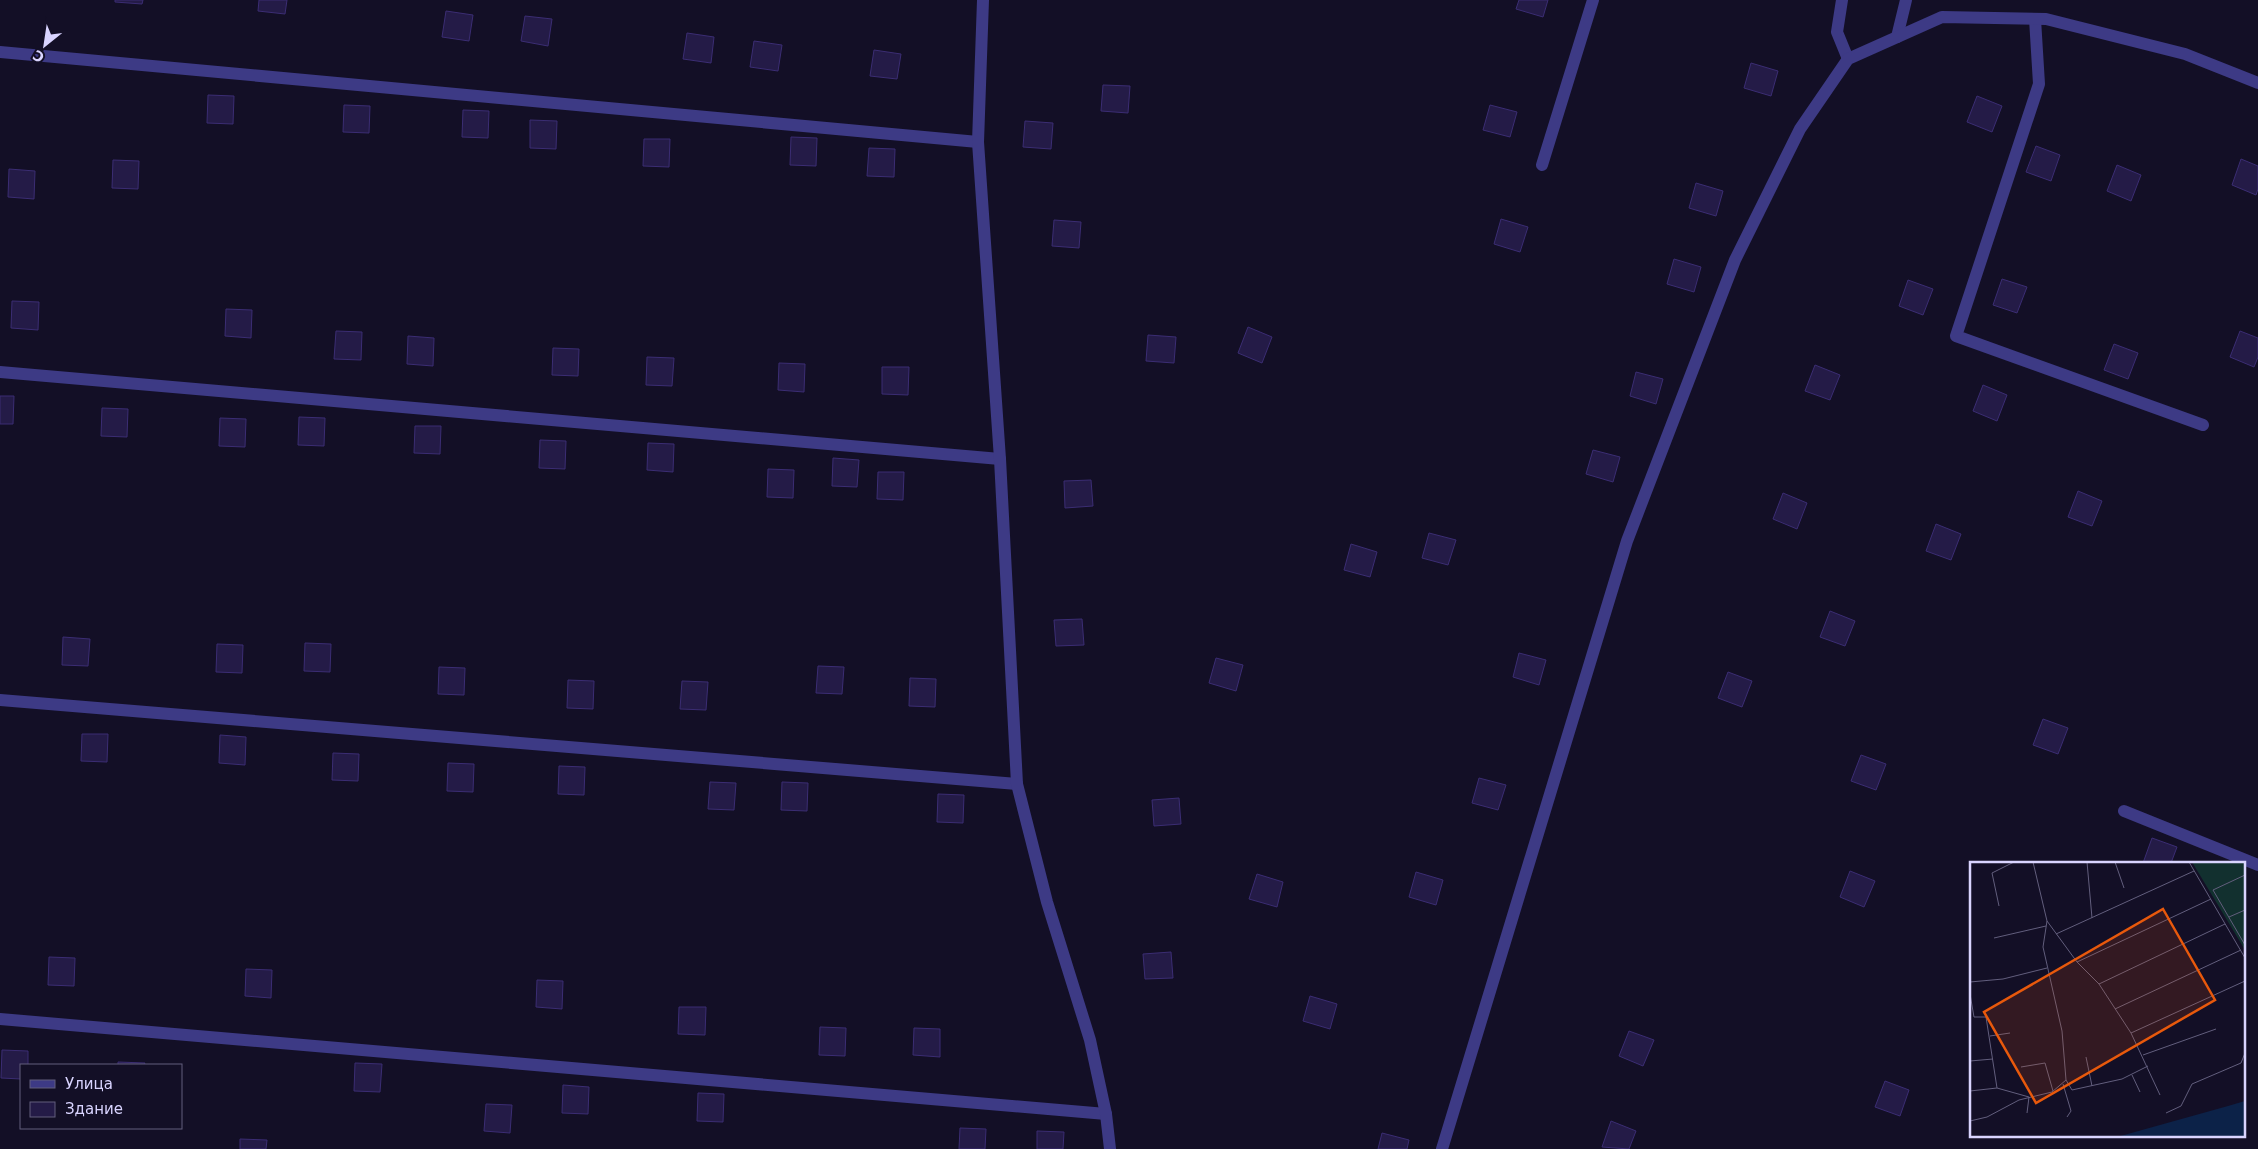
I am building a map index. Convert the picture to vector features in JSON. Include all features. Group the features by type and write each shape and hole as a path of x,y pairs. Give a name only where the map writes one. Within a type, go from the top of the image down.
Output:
{"street":[{"path":"983,0 978,142 1000,460 1017,784 1047,902 1090,1040 1106,1114 1110,1149"},
{"path":"1542,166 1594,0"},
{"path":"1842,0 1837,32 1848,58"},
{"path":"1897,37 1906,0"},
{"path":"1442,1149 1626,541 1735,260 1800,129 1848,58 1942,17 2035,19 2046,20 2185,54 2258,83"},
{"path":"2035,19 2039,84 1956,336 2203,425"},
{"path":"0,52 978,142"},
{"path":"0,372 1000,460"},
{"path":"0,700 1017,784"},
{"path":"2124,811 2258,865"},
{"path":"0,1019 1106,1114"}],"building":[{"path":"115,0 143,0 142,4 115,2"},
{"path":"259,0 287,0 285,14 258,11"},
{"path":"1519,0 1548,0 1543,17 1516,9"},
{"path":"446,11 473,15 469,41 442,37"},
{"path":"525,16 552,19 548,46 521,41"},
{"path":"687,33 714,37 711,63 683,59"},
{"path":"754,41 782,45 778,71 750,67"},
{"path":"874,50 901,54 897,79 870,76"},
{"path":"1751,63 1778,71 1771,96 1744,88"},
{"path":"1103,85 1130,86 1128,113 1101,111"},
{"path":"208,95 234,96 233,124 207,123"},
{"path":"1977,96 2002,106 1992,132 1967,122"},
{"path":"344,105 370,106 369,133 343,132"},
{"path":"1490,105 1517,112 1510,137 1483,130"},
{"path":"463,110 489,111 488,138 462,137"},
{"path":"530,120 557,121 556,149 530,148"},
{"path":"1025,121 1053,123 1051,149 1023,147"},
{"path":"791,137 817,138 816,166 790,165"},
{"path":"644,139 670,139 669,167 643,166"},
{"path":"2036,146 2060,155 2051,181 2026,172"},
{"path":"869,148 895,149 894,177 867,176"},
{"path":"2241,159 2258,166 2258,189 2256,195 2232,185"},
{"path":"113,160 139,161 138,189 112,188"},
{"path":"2117,165 2141,175 2131,201 2107,191"},
{"path":"9,169 35,171 34,199 8,197"},
{"path":"1696,183 1723,191 1716,216 1689,208"},
{"path":"1501,219 1528,227 1520,252 1494,244"},
{"path":"1054,220 1081,222 1079,248 1052,246"},
{"path":"1674,259 1701,267 1694,292 1667,284"},
{"path":"2002,279 2027,287 2017,313 1993,305"},
{"path":"1908,280 1933,289 1923,315 1899,306"},
{"path":"12,301 39,302 38,330 11,328"},
{"path":"226,309 252,310 251,338 225,336"},
{"path":"1248,327 1272,337 1262,363 1238,353"},
{"path":"336,331 362,332 361,360 334,359"},
{"path":"2240,331 2258,338 2258,357 2254,367 2230,357"},
{"path":"1148,335 1176,337 1174,363 1146,361"},
{"path":"408,336 434,338 433,366 407,364"},
{"path":"2114,344 2138,353 2128,379 2104,370"},
{"path":"553,348 579,349 578,376 552,375"},
{"path":"647,357 674,358 672,386 646,385"},
{"path":"779,363 805,364 804,392 778,390"},
{"path":"1815,365 1840,375 1830,400 1805,391"},
{"path":"882,367 909,367 908,395 882,394"},
{"path":"1636,372 1663,379 1656,404 1630,396"},
{"path":"1983,385 2007,395 1997,421 1973,411"},
{"path":"0,396 14,396 13,424 0,424"},
{"path":"102,408 128,409 127,437 101,436"},
{"path":"299,417 325,418 324,446 298,445"},
{"path":"220,418 246,419 245,447 219,446"},
{"path":"415,426 441,426 440,454 414,453"},
{"path":"540,440 566,441 565,469 539,468"},
{"path":"648,443 674,444 673,472 647,470"},
{"path":"1593,450 1620,457 1613,482 1586,474"},
{"path":"833,458 859,460 857,487 832,486"},
{"path":"768,469 794,470 793,498 767,497"},
{"path":"878,472 904,472 903,500 877,499"},
{"path":"1091,480 1093,506 1065,508 1064,481"},
{"path":"2078,491 2102,501 2092,526 2068,517"},
{"path":"1783,493 1807,503 1797,529 1773,519"},
{"path":"1936,524 1961,534 1951,560 1926,551"},
{"path":"1429,533 1456,540 1448,565 1422,558"},
{"path":"1351,544 1377,552 1370,577 1344,570"},
{"path":"1830,611 1855,621 1845,646 1820,637"},
{"path":"1082,619 1084,645 1056,646 1054,620"},
{"path":"63,637 90,639 88,666 62,665"},
{"path":"305,643 331,644 330,672 304,671"},
{"path":"217,644 243,645 242,673 216,672"},
{"path":"1519,653 1546,660 1539,685 1513,677"},
{"path":"1216,658 1243,665 1236,691 1209,683"},
{"path":"818,666 844,667 842,694 816,693"},
{"path":"439,667 465,668 464,695 438,694"},
{"path":"1728,672 1752,681 1742,707 1718,698"},
{"path":"910,678 936,679 935,707 909,706"},
{"path":"568,680 594,681 593,709 567,708"},
{"path":"682,681 708,682 706,710 680,709"},
{"path":"2043,719 2068,728 2058,754 2033,745"},
{"path":"82,734 108,734 107,762 81,761"},
{"path":"220,735 246,737 245,765 219,763"},
{"path":"333,753 359,754 358,781 332,780"},
{"path":"1861,755 1886,764 1876,790 1851,781"},
{"path":"448,763 474,764 473,792 447,791"},
{"path":"559,766 585,767 584,795 558,794"},
{"path":"1479,778 1506,785 1498,810 1472,803"},
{"path":"710,782 736,783 734,810 708,809"},
{"path":"782,782 808,783 807,811 781,810"},
{"path":"938,794 964,795 963,823 937,822"},
{"path":"1179,798 1181,824 1154,826 1152,800"},
{"path":"2152,838 2177,847 2171,862 2143,862"},
{"path":"1850,871 1875,881 1864,907 1840,897"},
{"path":"1416,872 1443,880 1436,905 1409,897"},
{"path":"1257,874 1283,882 1277,907 1249,899"},
{"path":"1171,952 1173,978 1145,979 1143,954"},
{"path":"49,957 75,958 74,986 48,985"},
{"path":"246,969 272,970 271,998 245,996"},
{"path":"537,980 563,981 562,1009 536,1007"},
{"path":"1310,996 1337,1004 1330,1029 1303,1021"},
{"path":"679,1007 706,1007 705,1035 678,1034"},
{"path":"820,1027 846,1028 845,1056 819,1055"},
{"path":"914,1028 940,1029 940,1057 913,1055"},
{"path":"1629,1031 1654,1040 1643,1066 1619,1056"},
{"path":"2,1050 28,1051 28,1064 20,1064 20,1079 1,1078"},
{"path":"118,1062 145,1063 144,1064 118,1064"},
{"path":"355,1063 382,1064 380,1092 354,1091"},
{"path":"1885,1081 1909,1090 1900,1116 1875,1107"},
{"path":"563,1085 589,1087 588,1114 562,1113"},
{"path":"698,1093 724,1094 723,1122 697,1121"},
{"path":"486,1104 512,1105 510,1133 484,1131"},
{"path":"1611,1121 1636,1131 1629,1149 1602,1147"},
{"path":"960,1128 986,1129 985,1149 959,1149"},
{"path":"1037,1131 1064,1132 1063,1149 1037,1149"},
{"path":"1382,1133 1409,1140 1407,1149 1378,1149"},
{"path":"240,1139 267,1140 266,1149 240,1149"}]}
